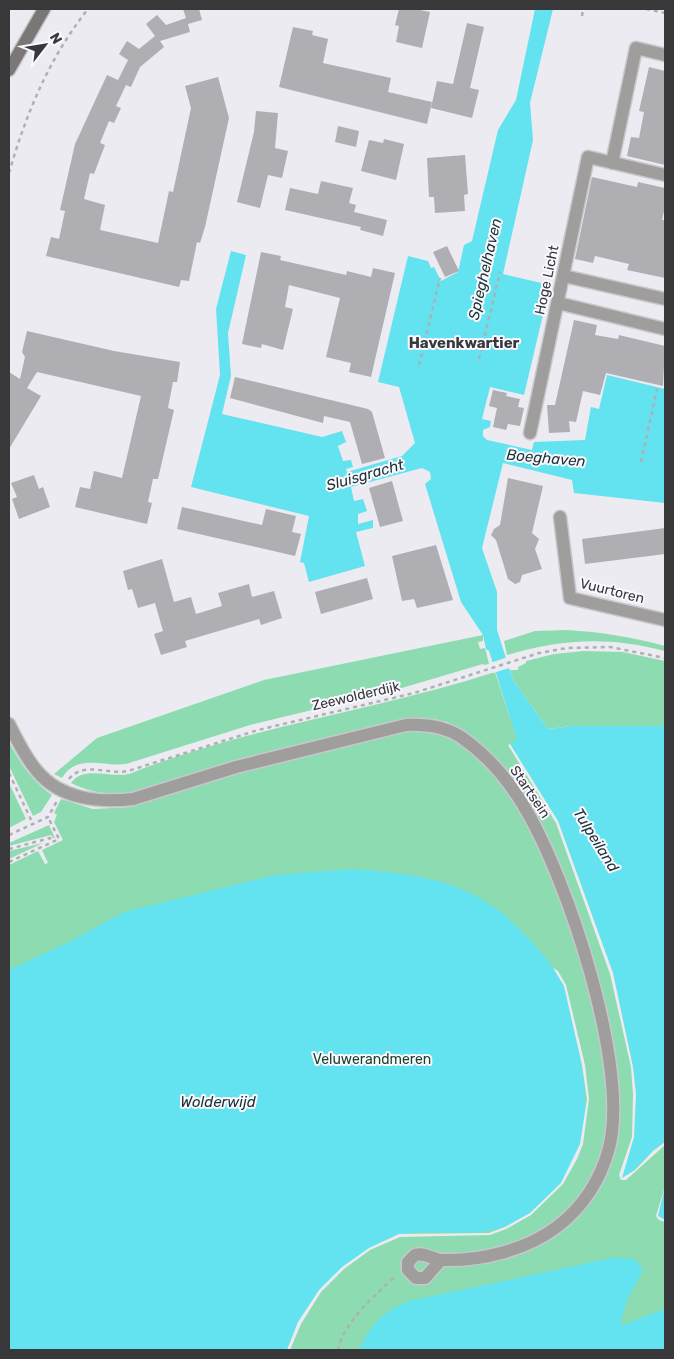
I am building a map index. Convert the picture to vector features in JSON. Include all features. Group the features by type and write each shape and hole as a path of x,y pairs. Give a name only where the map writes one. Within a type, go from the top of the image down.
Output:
{"main road":[{"path":"9,70 44,9"}],"street":[{"path":"665,56 636,48 612,163 665,175"},
{"name":"Hoge Licht","path":"530,433 588,157 612,163"},
{"path":"564,276 665,299"},
{"path":"558,303 665,329"},
{"name":"Vuurtoren","path":"560,517 570,598 665,620"},
{"name":"Startsein","path":"9,724 38,773 62,790 92,800 114,801 133,799 292,752 406,725 419,724 443,728 460,736 481,753 505,779 536,827 561,888 583,951 607,1046 612,1089 610,1148 598,1179 579,1207 556,1228 533,1241 505,1252 472,1259 441,1260 424,1254 414,1255 408,1262 408,1270"},
{"path":"408,1270 413,1276 425,1278 441,1260"}],"path":[{"path":"9,174 19,136 46,71 60,46 88,9"},
{"path":"582,16 583,9"},
{"path":"646,9 665,13"},
{"path":"479,359 500,272"},
{"path":"419,365 440,278"},
{"path":"641,462 657,389"},
{"name":"Zeewolderdijk","path":"62,790 72,776 81,770 113,773 128,771 266,728 414,693 539,653 583,647 623,648 665,658"},
{"path":"9,773 33,824"},
{"path":"9,835 48,817 53,808"},
{"path":"9,862 59,839 48,817"},
{"path":"9,849 50,838 52,842"},
{"path":"338,1350 353,1321 376,1294 400,1272 408,1270"}],"green space":[{"path":"567,630 641,640 665,646 665,651 624,643 584,641 546,646 507,655 504,641 535,631"},
{"path":"483,635 483,641 478,642 480,649 485,648 489,664 483,664 395,690 250,725 126,764 83,763 68,770 62,778 54,774 97,738 264,680"},
{"name":"Veluwerandmeren","path":"583,651 623,652 665,661 665,1350 9,1350 9,865 38,851 45,864 48,863 42,850 63,840 54,822 57,815 54,813 61,799 93,809 131,807 234,773 407,731 430,731 477,742 459,728 447,722 434,719 404,720 255,755 130,793 114,794 100,792 71,783 76,778 89,773 129,774 174,758 265,731 405,697 495,672 516,736 573,726 548,729 513,680 510,670 518,670 518,667 526,663 526,661 554,654"},
{"path":"9,742 27,771 38,784 52,795 41,812 33,816 9,766"},
{"path":"9,783 26,819 9,828"},
{"path":"49,825 55,838 51,835 9,846 9,843"},
{"path":"43,843 9,859 9,851"}],"water":[{"path":"535,9 553,9 530,103 533,140 503,274 550,285 524,395 490,387 482,419 491,421 490,427 483,430 483,436 487,440 532,450 534,442 585,440 591,407 599,409 607,375 665,389 665,503 574,493 572,480 503,463 482,548 497,592 497,630 513,680 548,729 573,726 665,726 665,1142 657,1147 625,1178 621,1175 634,1137 636,1094 633,1067 613,973 558,821 510,744 517,740 489,651 486,649 483,635 461,602 425,484 431,479 430,472 422,468 351,487 354,501 363,499 367,511 358,514 358,524 373,520 373,528 356,532 365,566 309,582 304,563 300,562 309,516 191,487 220,375 216,309 231,251 246,255 228,333 231,376 222,414 322,437 342,431 346,442 338,446 343,461 351,460 353,467 346,469 347,472 402,456 415,443 399,387 378,382 408,256 428,261 431,268 434,267 441,281 458,272 464,245 472,241 498,130 516,100"},
{"name":"Wolderwijd","path":"353,869 427,878 462,889 495,908 513,923 553,967 560,978 567,998 584,1080 585,1102 584,1124 580,1144 572,1164 560,1183 543,1202 525,1216 509,1225 476,1232 402,1234 381,1242 341,1270 319,1292 301,1318 287,1350 9,1350 9,970 69,942 124,912 275,875"},
{"path":"665,1189 665,1220 660,1218 658,1214"},
{"path":"617,1257 636,1260 643,1270 627,1300 620,1326 665,1309 665,1350 359,1350 378,1320 391,1310 409,1301"}],"pier":[{"path":"508,657 512,667 493,673 490,663"},
{"path":"510,744 558,821 613,973 633,1067 636,1094 634,1137 622,1178 635,1170 653,1151 665,1142 665,1145 626,1180 621,1180 619,1175 632,1137 633,1094 631,1067 610,974 556,823 508,745"},
{"path":"553,968 558,971 566,985 585,1065 589,1099 583,1144 563,1184 531,1215 506,1229 490,1235 400,1237 370,1250 344,1269 321,1292 301,1324 290,1350 287,1350 298,1322 319,1290 342,1267 369,1248 399,1234 489,1233 505,1227 530,1213 561,1183 580,1144 587,1099 582,1065 564,986"},
{"path":"665,1186 658,1216 665,1220 665,1222 659,1220 656,1216"}],"building":[{"path":"183,9 199,9 202,20 188,24 190,32 160,41 164,47 140,67 131,87 126,85 116,106 121,108 114,123 109,121 100,143 105,145 94,174 90,173 84,199 105,205 100,230 158,243 169,191 173,192 191,108 185,86 218,77 229,118 205,227 200,243 197,242 189,281 181,280 179,287 46,256 51,237 59,239 65,211 60,210 75,144 107,75 118,80 128,60 119,54 127,41 139,49 155,36 146,24 157,15 166,25 186,18"},
{"path":"399,9 415,9 430,12 422,48 396,42 399,26 395,25"},
{"path":"467,23 484,27 470,88 479,90 472,118 431,108 437,81 453,84"},
{"path":"293,27 313,31 312,35 328,39 323,63 391,78 388,92 432,102 427,124 279,87"},
{"path":"649,67 665,71 665,165 627,156 631,137 639,138 644,112 639,111"},
{"path":"256,111 278,113 275,148 288,151 282,178 268,175 260,208 237,202 254,132"},
{"path":"338,126 359,131 356,147 335,142"},
{"path":"384,139 404,144 396,180 361,171 369,140 383,143"},
{"path":"465,155 468,194 464,195 465,211 435,213 434,197 429,197 427,158"},
{"path":"592,177 637,187 638,182 665,188 665,207 662,220 665,220 665,278 627,270 629,264 595,256 593,263 575,259"},
{"path":"321,181 353,188 349,203 356,205 354,212 387,220 383,236 360,230 361,227 285,210 290,188 318,194"},
{"path":"447,246 459,271 445,277 433,252"},
{"path":"261,252 281,256 280,260 346,275 347,271 371,277 373,268 395,273 371,377 349,372 351,363 326,357 340,298 289,285 285,307 293,309 283,350 262,344 261,348 242,344"},
{"path":"574,320 597,325 595,335 618,339 619,335 665,346 663,386 606,373 600,395 583,391 576,422 569,421 570,432 549,433 547,405 555,405"},
{"path":"27,331 114,351 180,362 177,382 173,382 168,408 174,410 158,479 153,479 148,502 152,503 147,524 75,507 80,487 90,489 94,471 122,478 141,396 37,372 27,388 41,396 9,449 9,372 20,379 25,357 22,352"},
{"path":"235,377 368,409 372,412 385,458 362,464 350,422 324,416 323,423 230,398"},
{"path":"493,390 507,393 506,396 520,399 518,407 524,408 520,426 508,424 506,430 493,427 497,408 489,406"},
{"path":"34,475 39,489 43,487 50,507 19,519 12,499 17,497 11,483"},
{"path":"508,478 543,486 532,533 539,539 535,549 542,569 522,575 520,582 515,584 508,579 496,540 491,535 494,529 500,525"},
{"path":"392,481 403,521 380,527 369,488"},
{"path":"182,507 262,525 266,509 296,516 292,532 301,534 295,556 177,529"},
{"path":"665,528 665,554 585,564 582,539"},
{"path":"436,545 453,600 417,608 414,599 402,601 392,556"},
{"path":"162,559 174,602 191,597 196,614 222,606 218,593 249,584 252,597 274,591 282,618 261,625 259,619 185,641 187,647 161,655 154,634 163,631 155,603 138,608 132,589 128,590 123,571"},
{"path":"367,578 373,599 321,614 315,592"}],"district":[{"name":"Havenkwartier","path":"464,343"}],"water label":[{"name":"Spieghelhaven","path":"485,269"},
{"name":"Boeghaven","path":"546,458"},
{"name":"Sluisgracht","path":"365,475"},
{"name":"Tulpeiland","path":"596,840"}]}
